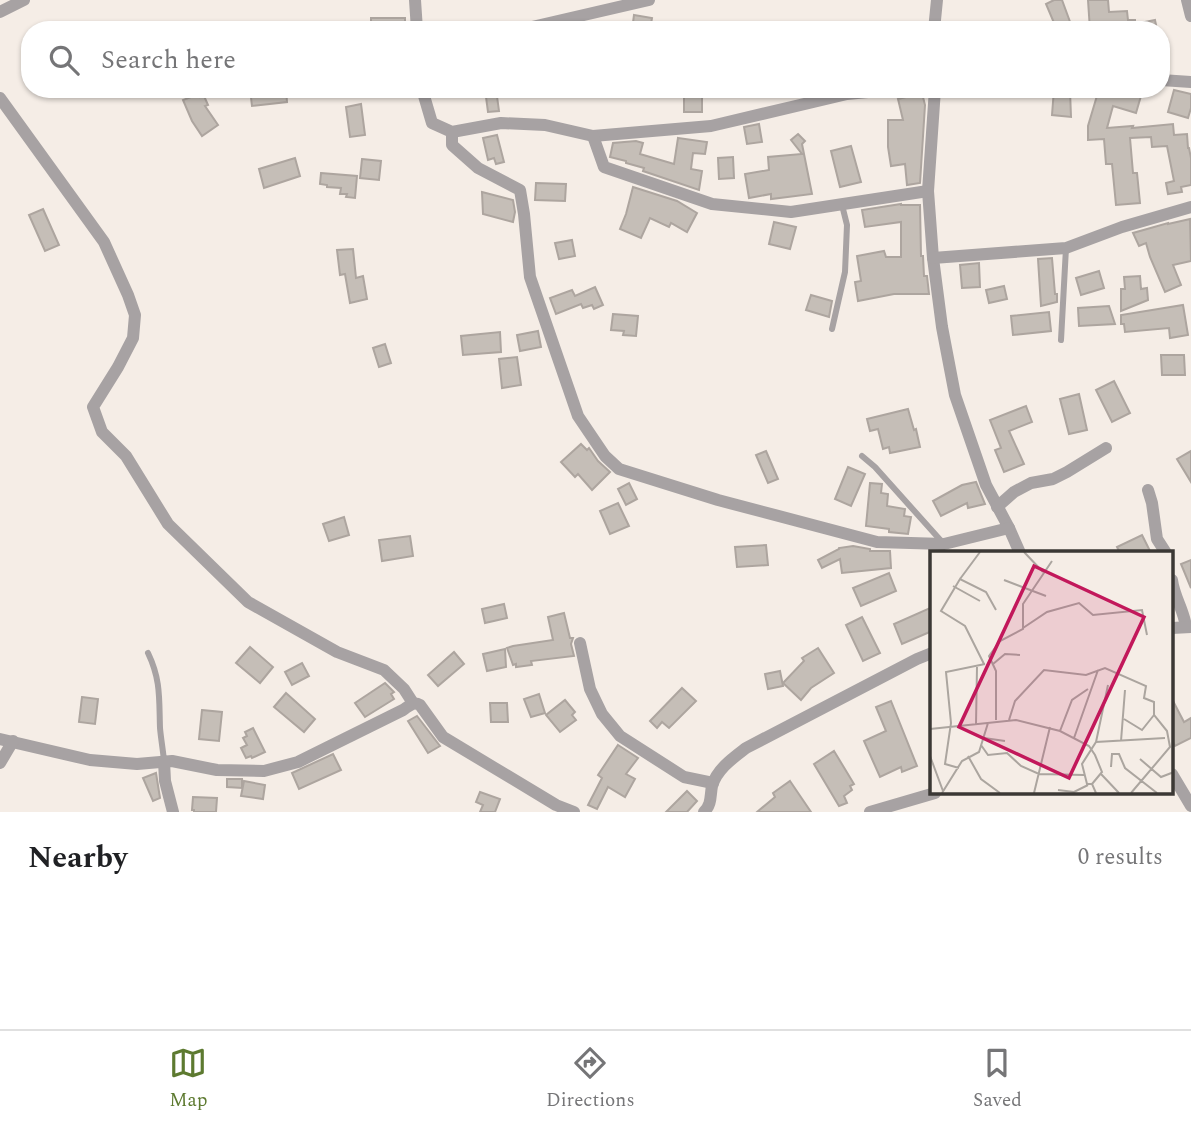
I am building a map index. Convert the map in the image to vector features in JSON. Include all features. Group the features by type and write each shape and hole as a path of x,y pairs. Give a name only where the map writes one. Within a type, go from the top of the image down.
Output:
{"street":[{"path":"0,12 24,0"},
{"path":"415,0 416,21"},
{"path":"555,21 649,0"},
{"path":"935,21 937,0"},
{"path":"1187,0 1191,16"},
{"path":"1170,81 1191,82"},
{"path":"0,98 104,242 128,295 135,315 134,338 93,407 102,432 126,456 168,524 248,601 337,652 384,670 404,689 412,703 420,705 443,737 556,805 573,812"},
{"path":"425,98 432,123 452,132 501,123 545,125 593,136 712,126 830,98"},
{"path":"934,98 928,191 942,327 955,396 986,485 1019,551"},
{"path":"452,132 452,145 478,168 520,190 530,277 578,416 605,456 619,469 718,500 877,542 944,544 1009,528"},
{"path":"593,136 604,167 712,204 791,212 928,191"},
{"path":"933,258 1066,248 1122,227 1191,207"},
{"path":"997,506 1014,492 1031,483 1067,472 1106,448"},
{"path":"1148,490 1157,539 1165,551"},
{"path":"1174,591 1189,627"},
{"path":"580,643 590,689 602,714 620,736 684,777 713,783"},
{"path":"710,810 713,783 724,766 746,748 930,654"},
{"path":"0,763 7,740 90,760 137,764 172,761 217,770 264,771 298,762 412,703"},
{"path":"164,761 165,781 173,812"},
{"path":"1174,777 1191,806"},
{"path":"870,812 932,794"}],"lane":[{"path":"832,329 845,272 847,225 842,205"},
{"path":"1061,340 1066,248"},
{"path":"862,456 944,544"},
{"path":"148,653 161,700 160,730 164,761"}],"building":[{"path":"1062,0 1070,21 1053,21 1046,4"},
{"path":"1088,0 1108,0 1109,12 1127,11 1128,20 1135,20 1135,21 1089,21"},
{"path":"634,15 652,18 652,21 633,21"},
{"path":"371,18 405,18 405,21 371,21"},
{"path":"1174,90 1191,94 1188,118 1168,112"},
{"path":"205,98 208,105 205,106 218,125 202,136 183,100"},
{"path":"251,98 287,98 287,102 252,106"},
{"path":"486,98 497,98 499,111 488,112"},
{"path":"684,98 702,98 702,112 684,112"},
{"path":"923,98 920,183 907,185 905,164 891,166 888,120 903,120 898,99"},
{"path":"1053,98 1070,98 1071,117 1052,115"},
{"path":"1096,98 1140,98 1136,113 1113,106 1107,128 1173,124 1174,135 1187,134 1191,158 1191,185 1181,187 1182,192 1168,194 1166,183 1174,181 1167,146 1152,147 1151,137 1130,138 1133,173 1137,173 1140,203 1116,205 1112,164 1106,164 1104,139 1088,140 1088,126"},
{"path":"361,104 365,135 350,137 346,107"},
{"path":"759,124 762,142 747,144 744,127"},
{"path":"798,134 805,141 802,144 812,194 771,199 771,194 749,198 745,174 769,170 768,157 802,154 791,140"},
{"path":"497,135 504,162 496,164 494,158 488,160 483,138"},
{"path":"678,138 707,142 705,154 693,153 691,169 702,171 699,190 610,157 613,143 636,141 643,143 640,154 674,164"},
{"path":"851,146 861,182 840,187 831,151"},
{"path":"733,157 734,178 719,179 718,158"},
{"path":"295,158 300,176 264,188 259,169"},
{"path":"362,159 381,161 379,180 360,178"},
{"path":"321,173 357,176 355,198 340,194 341,188 320,184"},
{"path":"536,183 566,184 565,201 535,200"},
{"path":"633,187 677,201 697,213 687,232 671,223 669,227 650,218 641,238 620,229"},
{"path":"482,192 513,200 513,222 483,214"},
{"path":"901,204 920,205 921,256 929,294 894,294 858,301 855,282 861,281 857,256 884,251 886,257 901,257 901,222 865,227 862,210"},
{"path":"43,209 59,245 45,251 29,215"},
{"path":"1190,219 1191,261 1173,265 1181,285 1165,292 1146,243 1139,246 1133,233"},
{"path":"774,222 796,227 790,249 769,244"},
{"path":"572,240 575,256 559,259 555,243"},
{"path":"353,249 356,278 363,276 367,299 350,303 345,274 340,275 337,250"},
{"path":"1052,258 1057,302 1041,306 1038,259"},
{"path":"979,263 980,287 962,288 960,265"},
{"path":"1099,271 1104,288 1081,295 1076,278"},
{"path":"1140,276 1141,289 1147,288 1148,300 1121,311 1124,277"},
{"path":"1004,286 1007,299 989,303 986,290"},
{"path":"595,287 603,305 594,309 592,305 583,308 581,304 556,314 550,298 572,290 575,296"},
{"path":"811,295 832,301 829,317 806,310"},
{"path":"1183,305 1188,335 1170,338 1169,328 1125,332 1124,324 1121,324 1121,315"},
{"path":"1109,306 1115,324 1079,326 1078,308"},
{"path":"1049,312 1051,331 1013,335 1011,316"},
{"path":"613,314 638,316 636,336 611,330"},
{"path":"538,331 541,347 520,351 517,335"},
{"path":"500,332 501,352 463,355 461,336"},
{"path":"385,344 391,363 379,367 373,348"},
{"path":"1161,355 1184,355 1185,375 1162,375"},
{"path":"517,357 521,385 502,388 499,359"},
{"path":"1114,381 1130,413 1112,422 1096,390"},
{"path":"1079,394 1087,430 1069,434 1060,399"},
{"path":"1026,406 1032,422 1009,431 1024,464 1004,472 995,450 1001,448 990,420"},
{"path":"908,409 920,447 890,453 889,447 883,449 878,429 870,431 867,419"},
{"path":"581,444 587,450 589,448 610,472 592,490 578,474 575,477 561,462"},
{"path":"766,451 778,479 768,483 756,455"},
{"path":"1191,451 1191,482 1177,459"},
{"path":"848,467 865,474 851,506 835,499"},
{"path":"976,482 985,504 968,508 967,503 941,516 933,501 962,485"},
{"path":"629,483 637,499 626,505 618,489"},
{"path":"870,483 882,484 881,493 888,494 887,506 905,509 904,516 911,517 908,534 866,526"},
{"path":"618,503 629,526 610,534 600,511"},
{"path":"344,517 349,535 329,541 323,524"},
{"path":"1142,535 1150,551 1119,551 1117,547"},
{"path":"410,536 413,556 382,561 379,540"},
{"path":"766,545 768,565 737,567 735,547"},
{"path":"853,546 870,551 890,551 891,568 842,573 840,559 822,568 818,560 839,548"},
{"path":"1191,560 1191,588 1181,564"},
{"path":"889,573 896,591 861,606 853,588"},
{"path":"504,604 507,618 485,623 482,609"},
{"path":"930,608 930,632 902,644 894,624"},
{"path":"564,613 570,638 573,638 571,644 574,656 531,661 532,665 513,665 507,648 553,640 548,617"},
{"path":"862,617 880,653 863,661 846,625"},
{"path":"250,647 273,667 260,683 236,663"},
{"path":"818,648 834,673 811,688 801,700 783,683 804,661 802,658"},
{"path":"505,649 506,667 487,671 483,654"},
{"path":"454,652 464,664 438,686 428,675"},
{"path":"302,663 309,676 292,685 285,672"},
{"path":"780,671 783,686 768,689 765,674"},
{"path":"385,683 394,692 391,694 394,699 365,717 355,703"},
{"path":"682,688 696,701 669,728 662,722 657,728 650,721"},
{"path":"286,693 315,719 304,732 274,707"},
{"path":"539,694 545,713 531,717 524,699"},
{"path":"82,697 98,699 95,724 79,722"},
{"path":"565,700 575,712 572,715 576,720 560,732 546,715"},
{"path":"891,701 917,766 902,772 901,767 880,777 864,741 886,731 876,707"},
{"path":"490,703 507,703 508,722 491,722"},
{"path":"1174,703 1184,722 1191,718 1191,738 1175,746"},
{"path":"202,710 222,712 219,741 199,739"},
{"path":"417,716 440,746 428,753 408,721"},
{"path":"253,728 265,752 246,758 241,748 247,745 243,738 247,736 245,732"},
{"path":"618,745 638,758 626,774 635,779 625,797 608,787 597,809 588,805 602,778 598,775"},
{"path":"834,751 854,784 850,786 852,790 844,796 847,803 839,806 814,764"},
{"path":"333,754 341,770 299,789 292,773"},
{"path":"156,773 160,798 153,801 143,778"},
{"path":"227,779 242,779 242,788 227,787"},
{"path":"244,781 265,785 263,799 241,796"},
{"path":"790,781 811,812 757,812 775,797 773,793"},
{"path":"687,791 697,801 687,812 666,812"},
{"path":"480,792 500,799 495,812 480,812 483,805 476,802"},
{"path":"193,797 217,798 216,812 194,812"}]}
